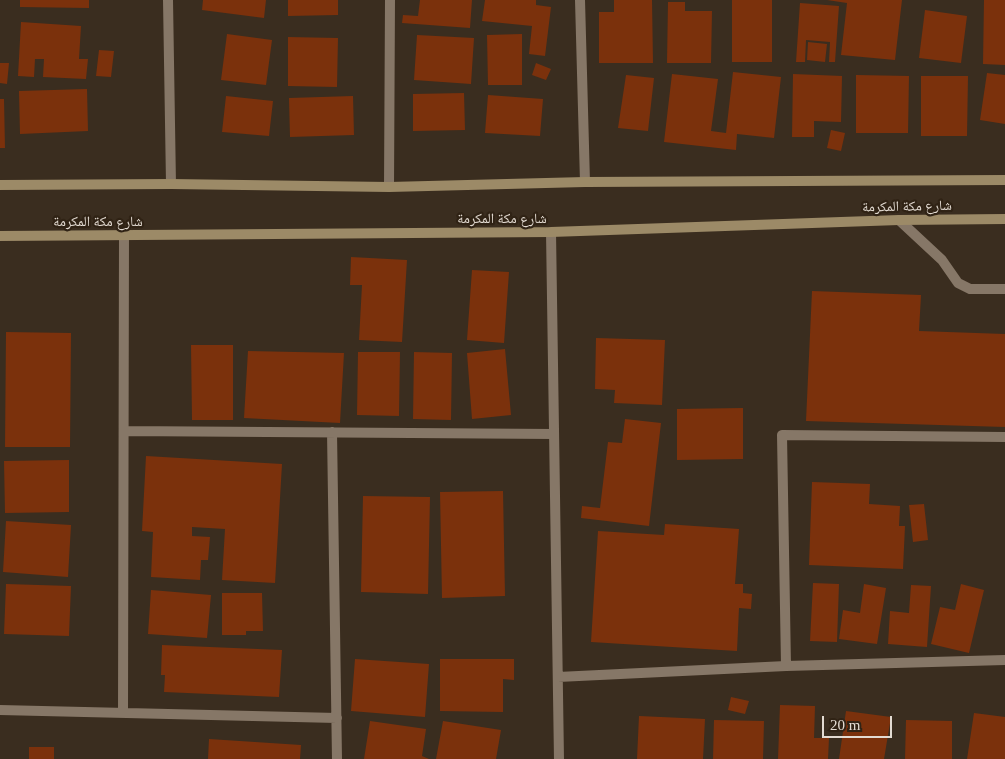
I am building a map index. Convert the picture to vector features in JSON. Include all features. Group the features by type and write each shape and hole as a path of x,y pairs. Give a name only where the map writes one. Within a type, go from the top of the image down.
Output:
{"main road":[{"name":"شارع مكة المكرمة","path":"0,185 389,186 585,182 1005,180"},
{"name":"شارع مكة المكرمة","path":"0,236 551,232 899,220 1005,219"}],"street":[{"path":"168,0 171,184"},
{"path":"389,186 390,0"},
{"path":"580,0 585,182"},
{"path":"899,220 942,260 958,283 970,288 1005,289"},
{"path":"551,232 559,759"},
{"path":"123,713 124,236"},
{"path":"124,431 554,434"},
{"path":"332,432 337,759"},
{"path":"786,666 782,435 1005,437"},
{"path":"558,677 786,666 1005,660"},
{"path":"0,710 336,718"}],"building":[{"path":"20,0 89,0 89,8 20,7"},
{"path":"203,0 266,0 264,18 202,10"},
{"path":"288,0 338,0 338,15 288,16"},
{"path":"420,0 472,0 470,28 402,23 403,15 418,16"},
{"path":"485,0 536,0 536,5 551,7 545,56 529,54 532,26 482,21"},
{"path":"614,0 652,0 653,63 599,63 599,12 614,12"},
{"path":"732,0 772,0 772,62 732,62"},
{"path":"827,0 902,0 895,60 841,55 847,3"},
{"path":"984,0 1005,0 1005,65 983,64"},
{"path":"668,2 685,2 685,11 712,11 711,63 667,63"},
{"path":"800,3 839,6 835,62 829,62 830,42 806,40 805,62 796,62"},
{"path":"925,10 967,16 961,63 919,58"},
{"path":"21,22 81,26 79,59 88,59 86,79 43,77 44,59 35,59 34,77 18,76"},
{"path":"227,34 272,40 266,85 221,80"},
{"path":"522,34 522,85 488,85 487,35"},
{"path":"417,35 474,38 471,84 414,80"},
{"path":"288,37 338,38 337,87 288,86"},
{"path":"808,42 827,44 825,62 807,60"},
{"path":"99,50 114,51 111,77 96,76"},
{"path":"0,63 9,63 7,84 0,83"},
{"path":"536,63 551,69 546,80 532,75"},
{"path":"733,72 781,77 774,138 737,134 736,150 664,142 672,74 718,79 711,131 726,133"},
{"path":"987,73 1005,75 1005,124 980,120"},
{"path":"793,74 842,76 841,122 814,121 814,137 792,137"},
{"path":"626,75 654,78 648,131 618,128"},
{"path":"856,75 909,76 908,133 856,133"},
{"path":"921,76 968,76 967,136 921,136"},
{"path":"87,89 88,131 20,134 19,91"},
{"path":"464,93 465,130 413,131 413,94"},
{"path":"488,95 543,99 540,136 485,133"},
{"path":"226,96 273,101 269,136 222,132"},
{"path":"353,96 354,135 290,137 289,98"},
{"path":"0,99 4,99 5,148 0,148"},
{"path":"831,130 845,133 841,151 827,148"},
{"path":"351,257 407,260 402,342 359,340 362,285 350,285"},
{"path":"472,270 509,272 504,343 467,340"},
{"path":"812,291 921,295 919,331 1005,334 1005,427 806,421"},
{"path":"6,332 71,333 70,447 5,447"},
{"path":"596,338 665,340 662,405 614,403 615,390 595,389"},
{"path":"191,345 233,345 233,420 192,420"},
{"path":"505,349 511,415 472,419 467,353"},
{"path":"248,351 344,353 340,423 244,418"},
{"path":"358,352 400,352 399,416 357,415"},
{"path":"414,352 452,353 451,420 413,419"},
{"path":"743,408 743,459 677,460 677,409"},
{"path":"625,419 661,423 649,526 581,518 582,506 600,508 608,442 622,443"},
{"path":"146,456 282,464 275,583 222,580 225,529 192,527 192,536 210,537 208,560 201,560 200,580 151,577 153,532 142,531"},
{"path":"69,460 69,512 5,513 4,461"},
{"path":"812,482 870,484 869,504 900,506 899,526 905,526 903,569 809,565"},
{"path":"503,491 505,596 442,598 440,492"},
{"path":"363,496 430,497 428,594 361,592"},
{"path":"924,504 928,540 913,542 909,505"},
{"path":"6,521 71,525 68,577 3,572"},
{"path":"665,524 739,529 735,584 743,584 743,593 752,594 751,609 739,608 737,651 591,642 598,531 664,535"},
{"path":"813,583 839,584 837,642 810,641"},
{"path":"6,584 71,586 69,636 4,634"},
{"path":"864,584 886,588 877,644 839,639 843,610 860,613"},
{"path":"961,584 984,590 969,653 931,644 940,607 955,610"},
{"path":"911,585 931,586 927,647 888,644 890,611 909,613"},
{"path":"151,590 211,595 207,638 148,634"},
{"path":"222,593 262,593 263,631 246,631 246,635 222,635"},
{"path":"162,645 282,650 279,697 164,692 165,675 161,675"},
{"path":"355,659 429,664 425,717 351,711"},
{"path":"440,659 514,659 514,680 503,679 503,712 440,711"},
{"path":"731,697 749,701 745,714 728,710"},
{"path":"780,705 815,706 814,738 829,738 828,759 778,759"},
{"path":"846,711 891,717 884,759 839,759"},
{"path":"974,713 1005,717 1005,759 967,759"},
{"path":"639,716 705,719 703,759 637,759"},
{"path":"714,720 764,721 763,759 713,759"},
{"path":"906,720 952,721 952,759 905,759"},
{"path":"370,721 426,729 422,756 429,759 364,759"},
{"path":"443,721 501,730 496,759 436,759"},
{"path":"209,739 301,745 300,759 208,759"},
{"path":"29,747 54,747 54,759 29,759"}]}
